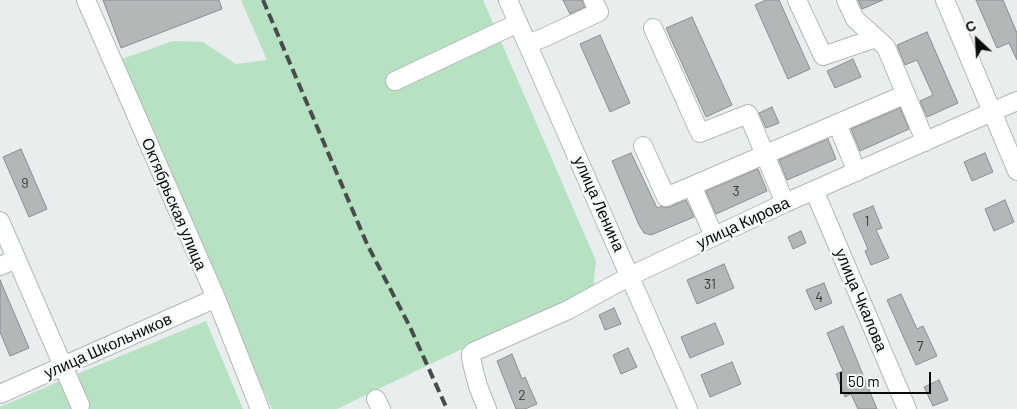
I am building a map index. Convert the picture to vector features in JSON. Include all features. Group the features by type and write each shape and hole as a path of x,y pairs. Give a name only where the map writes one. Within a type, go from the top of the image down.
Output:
{"street":[{"name":"Октябрьская улица","path":"86,0 216,298 260,409"},
{"name":"улица Ленина","path":"508,0 688,409"},
{"path":"527,44 598,12 593,0"},
{"path":"797,0 823,56 876,38"},
{"path":"846,0 855,19 886,47 925,142"},
{"path":"945,0 1017,171"},
{"path":"395,81 518,23"},
{"path":"653,28 700,133 748,114 785,203"},
{"path":"643,146 666,197 906,94"},
{"name":"улица Кирова","path":"487,409 473,367 471,354 473,352 568,310 630,276 785,203 1017,102"},
{"path":"837,124 857,172"},
{"path":"692,186 714,236"},
{"name":"улица Чкалова","path":"814,190 907,409"},
{"path":"0,221 8,263 63,366 80,405"},
{"name":"улица Школьников","path":"0,394 216,298"}],"green space":[{"path":"241,0 483,0 596,261 593,289 337,409 272,409 119,60 173,41 203,42 236,64 267,60"},
{"path":"206,321 243,409 0,409 0,407 67,378"}],"building":[{"path":"103,0 219,0 222,9 121,48"},
{"path":"563,0 582,0 585,7 570,14"},
{"path":"766,0 779,0 810,69 788,79 755,5"},
{"path":"858,0 883,0 862,9"},
{"path":"976,0 1003,0 1017,33 1017,60 1009,43 997,48"},
{"path":"692,17 732,105 706,117 666,28"},
{"path":"927,32 958,103 927,117 920,101 933,95 917,60 905,65 897,45"},
{"path":"600,35 630,103 610,112 580,44"},
{"path":"853,59 861,77 835,88 827,71"},
{"path":"772,107 779,123 766,128 759,113"},
{"path":"900,108 909,129 860,151 851,129"},
{"path":"828,139 836,159 787,180 779,160"},
{"path":"21,149 47,209 29,217 3,157"},
{"path":"631,153 657,208 662,206 665,208 670,207 686,200 694,217 651,235 644,233 612,161"},
{"path":"985,153 993,172 972,181 964,162"},
{"path":"758,169 767,191 716,214 706,191"},
{"path":"1005,200 1014,222 994,231 985,209"},
{"path":"873,206 882,228 876,230 889,258 871,265 865,251 868,249 853,214"},
{"path":"801,231 806,243 793,249 788,237"},
{"path":"724,264 734,288 697,304 687,280"},
{"path":"0,280 29,348 10,356 0,332"},
{"path":"824,283 832,303 815,310 806,290"},
{"path":"901,294 917,329 923,326 937,356 916,365 887,300"},
{"path":"614,308 621,324 605,330 599,315"},
{"path":"715,323 724,344 690,358 681,337"},
{"path":"843,326 877,409 858,409 851,394 845,397 836,374 843,371 827,333"},
{"path":"628,348 637,367 621,374 613,355"},
{"path":"512,354 522,379 525,377 537,404 525,409 516,409 497,361"},
{"path":"732,362 741,384 710,397 701,375"},
{"path":"939,380 948,400 933,406 924,387"}],"railway":[{"path":"263,0 367,244 410,327 447,409"}]}
